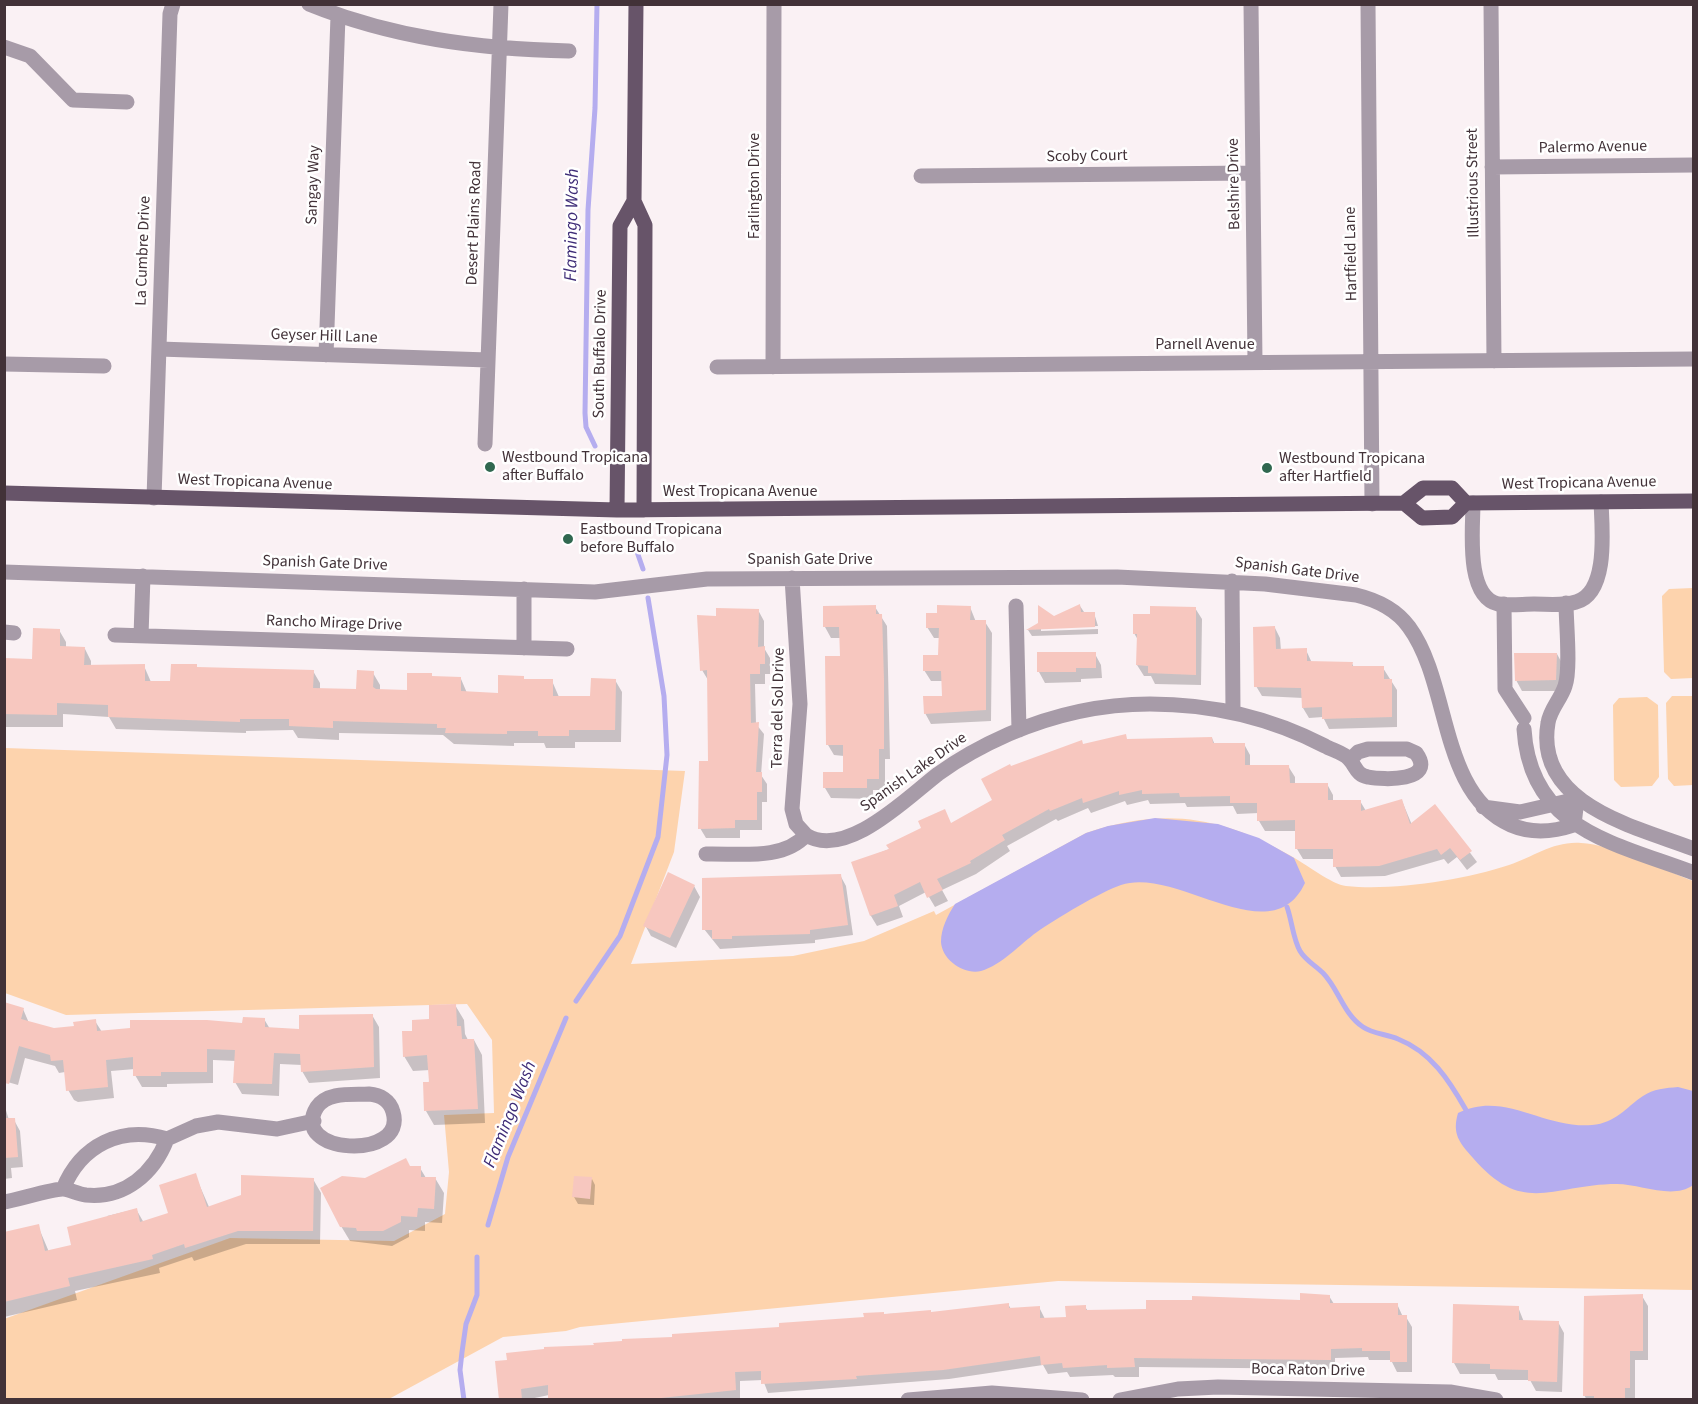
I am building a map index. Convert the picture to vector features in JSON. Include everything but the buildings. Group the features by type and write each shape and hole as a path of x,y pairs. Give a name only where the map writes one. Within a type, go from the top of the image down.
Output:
{"main road":[{"name":"South Buffalo Drive","path":"636,4 634,201 645,225 644,510"},
{"name":"South Buffalo Drive","path":"617,510 620,226 634,201"},
{"path":"1404,504 1423,488 1452,488 1469,503"},
{"name":"West Tropicana Avenue","path":"4,493 617,510 1404,504 1422,518 1452,517 1469,503 1694,501"}],"street":[{"name":"La Cumbre Drive","path":"154,498 170,14 173,4"},
{"path":"309,4 338,16 418,37 500,49 569,51"},
{"name":"Desert Plains Road","path":"485,444 501,4"},
{"name":"Farlington Drive","path":"773,367 774,4"},
{"name":"Belshire Drive","path":"1251,4 1255,362"},
{"name":"Hartfield Lane","path":"1368,4 1372,504"},
{"name":"Illustrious Street","path":"1491,4 1494,361"},
{"name":"Sangay Way","path":"326,355 338,16"},
{"path":"4,47 30,56 73,100 127,102"},
{"name":"Palermo Avenue","path":"1492,167 1694,165"},
{"name":"Scoby Court","path":"921,176 1253,173"},
{"name":"Geyser Hill Lane","path":"159,349 488,360"},
{"name":"Parnell Avenue","path":"717,367 1694,359"},
{"path":"4,364 104,366"},
{"path":"1469,503 1472,558 1476,577 1486,596 1497,603 1504,604 1566,603 1584,598 1596,581 1602,556 1601,502"},
{"name":"Spanish Gate Drive","path":"4,572 595,592 707,579 1117,577 1232,581 1356,595 1382,604 1403,619 1422,650 1468,786 1483,807 1503,822 1527,830 1552,831 1574,825"},
{"path":"141,636 143,576"},
{"name":"Terra del Sol Drive","path":"792,578 800,704 792,809 796,824 806,835"},
{"path":"1232,581 1233,712"},
{"path":"524,589 524,648"},
{"path":"1566,603 1567,680 1548,721 1548,742 1554,768 1577,799 1597,812 1694,849"},
{"path":"1504,604 1505,689 1524,724 1528,761 1534,777 1552,805 1574,825 1694,873"},
{"path":"1016,606 1019,730"},
{"name":"Rancho Mirage Drive","path":"115,635 567,649"},
{"name":"Spanish Lake Drive","path":"806,835 827,842 879,822 962,759 1019,730 1065,715 1120,705 1177,705 1233,712 1287,728 1350,760"},
{"path":"1483,807 1520,812 1577,799"},
{"path":"1574,825 1577,799"},
{"path":"706,854 783,851 792,847 806,835"},
{"path":"369,1094 384,1098 394,1118 390,1133 378,1142 339,1145 324,1141 319,1136 314,1121 318,1106 330,1097 369,1094"},
{"path":"63,1189 80,1160 106,1141 130,1134 167,1139 207,1123 230,1122 277,1129 314,1121"},
{"path":"4,1202 63,1189 88,1195 107,1194 126,1188 152,1168 167,1139"},
{"name":"Boca Raton Drive","path":"1120,1400 1178,1389 1218,1387 1450,1392 1496,1400"},
{"path":"908,1400 992,1393 1083,1400"}],"shaded area":[{"path":"1693,588 1693,678 1671,679 1664,672 1662,596 1669,589"},
{"path":"1672,696 1693,696 1693,785 1674,786 1668,779 1666,703"},
{"path":"1647,697 1658,705 1659,777 1652,786 1621,787 1614,780 1613,705 1619,698"},
{"path":"5,748 685,771 674,852 631,964 793,956 864,941 934,911 936,915 1086,833 1141,820 1166,818 1216,824 1265,842 1326,878 1346,886 1406,886 1450,880 1509,865 1561,844 1594,844 1608,848 1693,881 1693,1290 1058,1281 580,1327 566,1331 503,1337 387,1400 5,1399 4,1319 230,1238 394,1241 445,1214 449,1172 444,1115 494,1113 492,1040 467,1004 66,1015 5,993"},
{"path":"1155,818 1218,824 1259,838 1294,858 1305,883 1290,903 1270,911 1247,910 1144,882 1121,885 1055,920 989,968 974,972 968,971 955,965 945,955 941,942 942,932 955,904 1086,833 1108,826"},
{"path":"1678,1087 1693,1091 1693,1185 1676,1191 1617,1184 1540,1193 1524,1192 1508,1187 1491,1176 1464,1147 1456,1132 1458,1113 1475,1107 1491,1106 1508,1108 1574,1125 1600,1124 1614,1118 1651,1092"}],"waterway":[{"name":"Flamingo Wash","path":"595,446 586,427 585,413 588,210 595,108 597,4"},
{"name":"Flamingo Wash","path":"635,546 643,569"},
{"name":"Flamingo Wash","path":"576,1001 620,936 658,837 667,755 664,696 648,598"},
{"path":"1287,907 1300,951 1328,979 1356,1022 1376,1033 1398,1039 1420,1051 1446,1078 1466,1110"},
{"name":"Flamingo Wash","path":"488,1225 508,1157 566,1018"},
{"name":"Flamingo Wash","path":"464,1400 460,1370 466,1324 477,1295 477,1257"}],"place":[{"name":"Westbound Tropicana after Buffalo","path":"490,467"},
{"name":"Westbound Tropicana after Hartfield","path":"1267,468"},
{"name":"Eastbound Tropicana before Buffalo","path":"568,539"}]}
